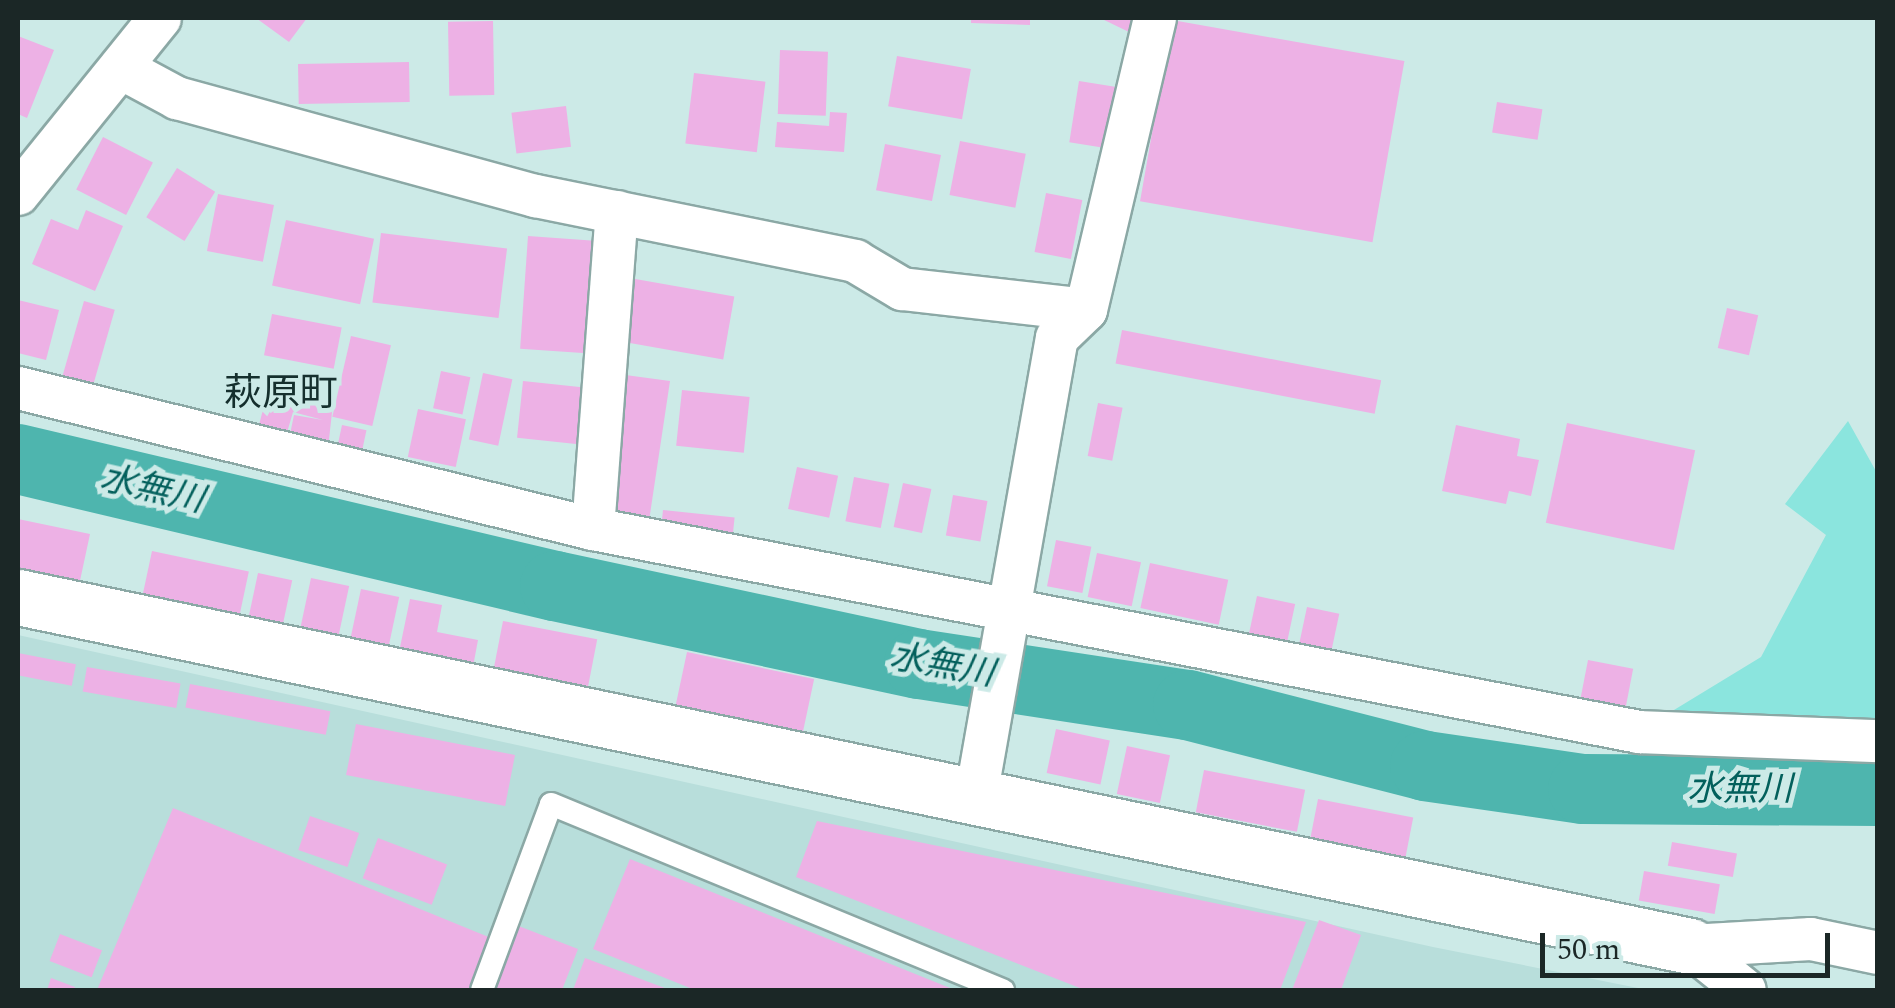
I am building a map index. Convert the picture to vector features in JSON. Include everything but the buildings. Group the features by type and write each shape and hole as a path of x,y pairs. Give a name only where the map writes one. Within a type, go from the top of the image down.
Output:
{"street":[{"path":"18,194 160,18"},
{"path":"976,791 1058,338 1086,310 1155,18"},
{"path":"121,68 177,98 617,212 856,260 902,289 1086,310"},
{"path":"593,529 617,212"},
{"path":"18,388 593,529 1012,607 1639,732 1878,741"},
{"path":"18,597 976,791 1690,946 1811,939 1878,953"},
{"path":"1690,946 1745,990"}],"lane":[{"path":"482,990 551,804 1003,990"}],"shaded area":[{"path":"1848,421 1877,473 1877,725 1651,724 1761,657 1826,535 1785,504"},
{"path":"18,635 1433,947 1648,990 18,990"}],"waterway":[{"name":"水無川","path":"18,459 555,586 919,664 1188,705 1425,766 1583,789 1878,791"}],"district":[{"name":"萩原町","path":"281,395"}]}
